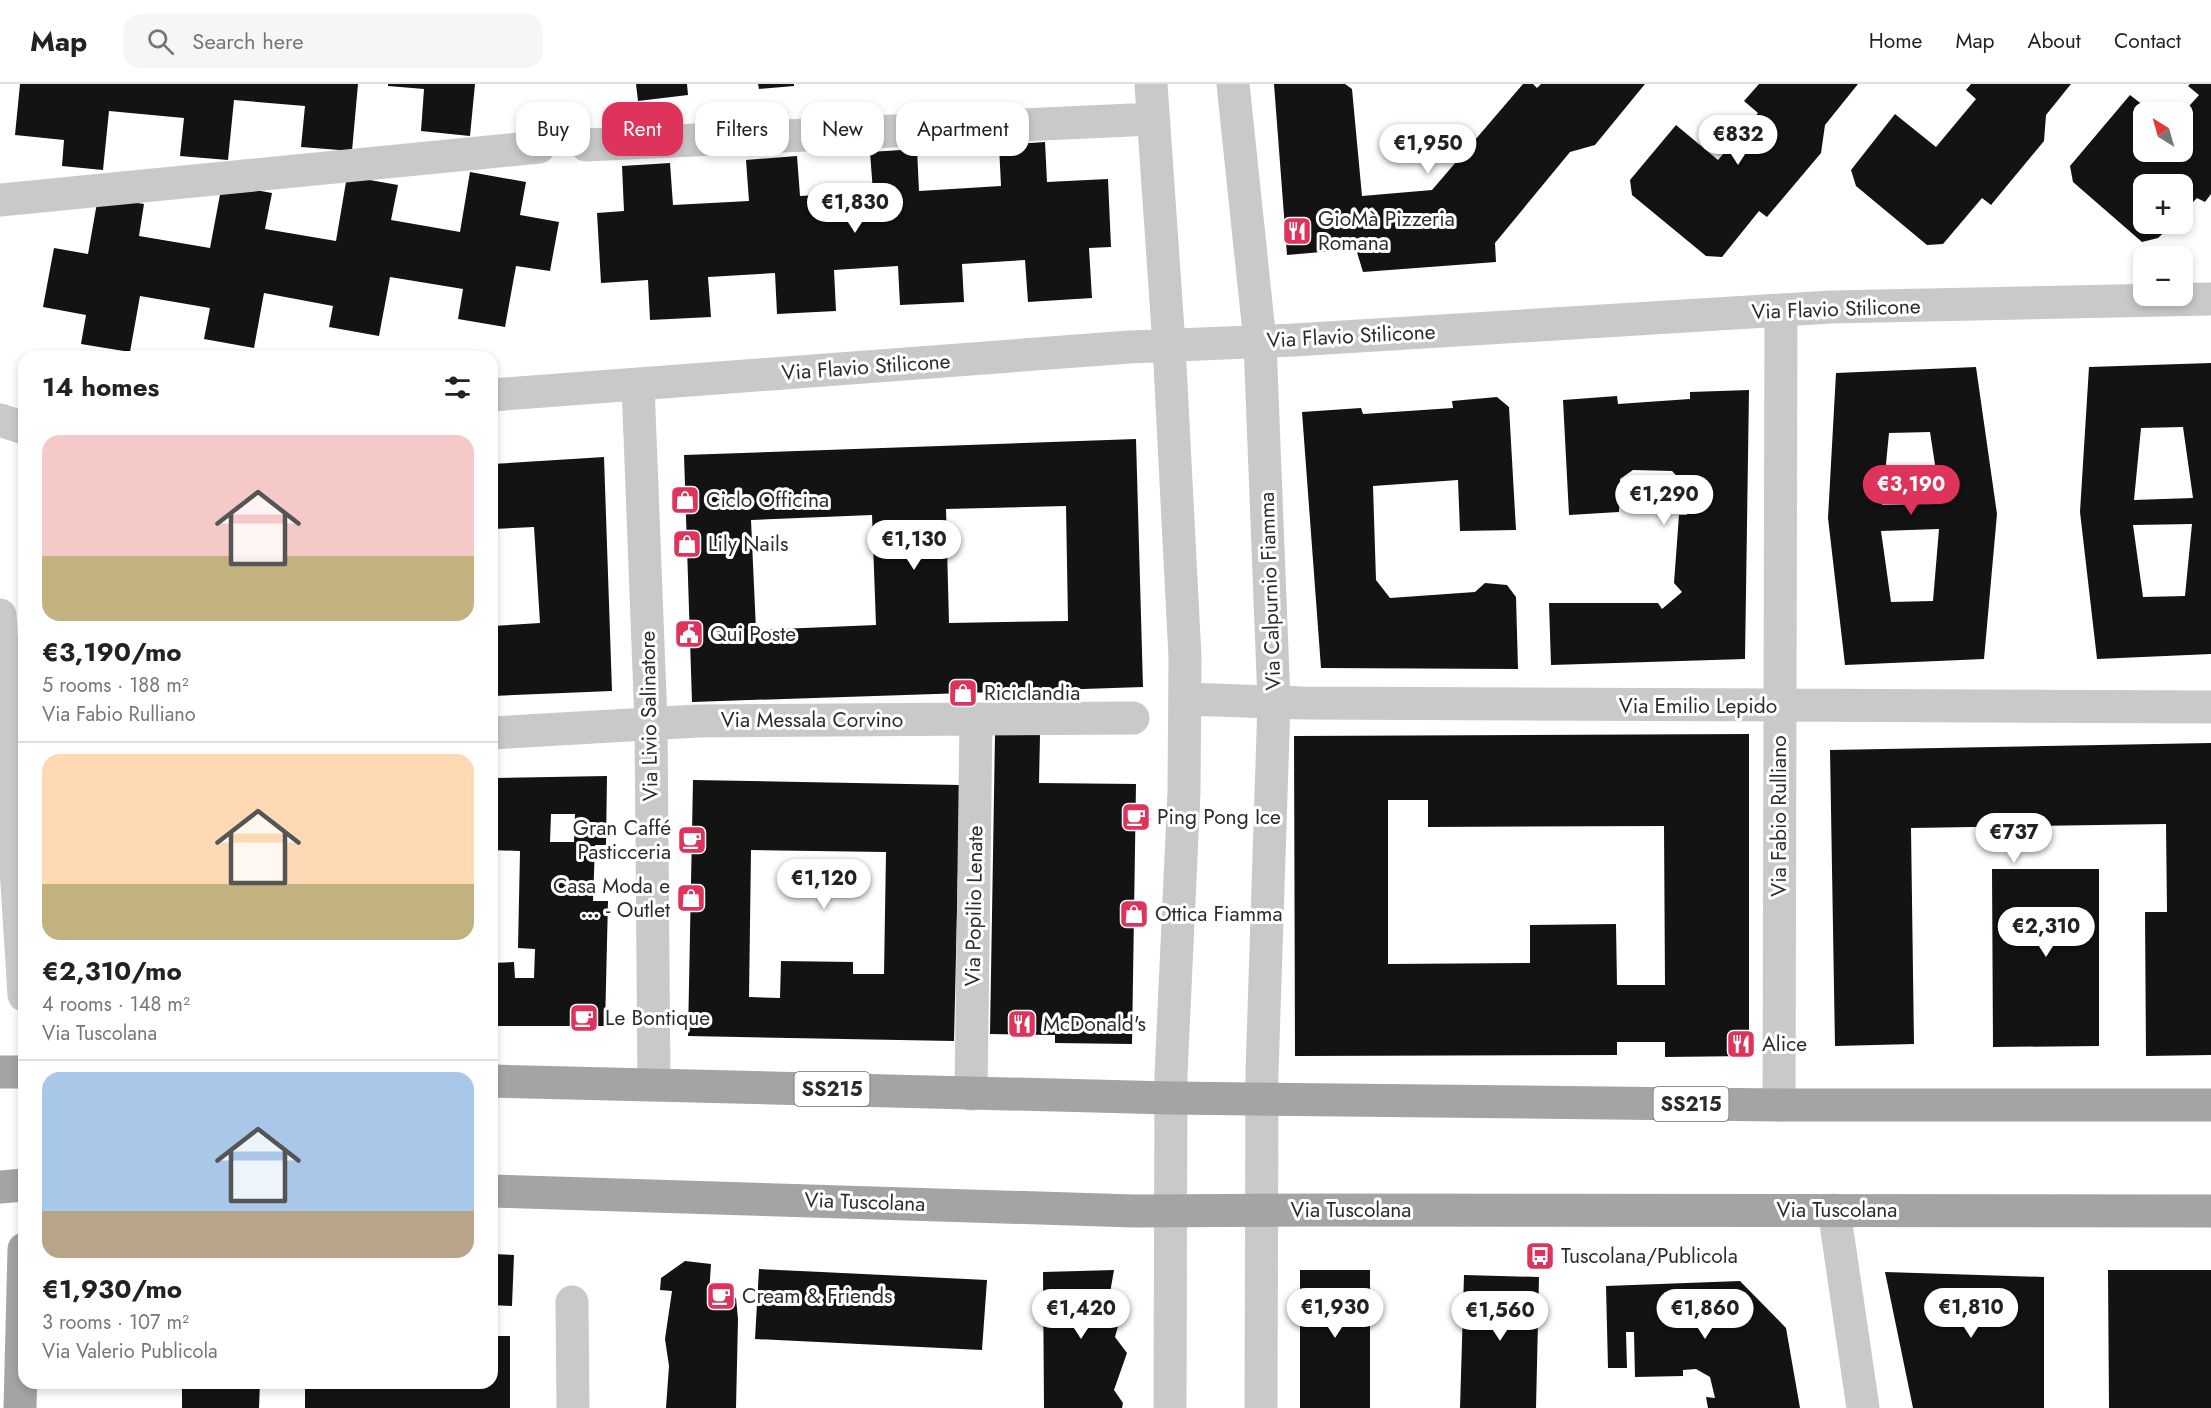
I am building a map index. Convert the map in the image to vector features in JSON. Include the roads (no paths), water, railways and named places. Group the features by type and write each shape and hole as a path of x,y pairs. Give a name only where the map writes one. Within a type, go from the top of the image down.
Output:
{"main road":[{"path":"0,1072 18,1072"},
{"name":"SS215","path":"498,1082 1171,1098 1779,1105 2211,1105"},
{"path":"0,1187 18,1186"},
{"name":"Via Tuscolana","path":"498,1191 1172,1212 2211,1211"},
{"path":"20,1389 20,1408"}],"street":[{"path":"1150,84 1169,345 1184,618 1186,699 1171,1098 1170,1408"},
{"name":"Via Calpurnio Fiamma","path":"1233,84 1260,342 1274,702 1262,1099 1260,1408"},
{"path":"590,145 1153,119"},
{"path":"0,200 516,149"},
{"name":"Via Flavio Stilicone","path":"498,394 1130,347 1260,342 1781,310 2211,299"},
{"name":"Via Fabio Rulliano","path":"1779,1105 1781,310"},
{"name":"Via Livio Salinatore","path":"638,384 651,723 654,1084"},
{"path":"0,420 18,426"},
{"path":"0,615 16,752 18,813"},
{"name":"Via Emilio Lepido","path":"1186,699 1274,702 1779,706 2211,707"},
{"name":"Via Popilio Lenate","path":"971,1094 976,718"},
{"name":"Via Messala Corvino","path":"498,733 651,723 749,720 1133,718"},
{"path":"1834,1210 1863,1408"},
{"path":"572,1302 573,1408"}],"place":[{"name":"GioMà Pizzeria Romana","path":"1297,231"},
{"name":"Ciclo Officina","path":"685,500"},
{"name":"Lily Nails","path":"687,544"},
{"name":"Qui Poste","path":"689,634"},
{"name":"Riciclandia","path":"963,693"},
{"name":"Ping Pong Ice","path":"1136,817"},
{"name":"Gran Caffé Pasticceria","path":"692,840"},
{"name":"Casa Moda e ... - Outlet","path":"691,898"},
{"name":"Ottica Fiamma","path":"1134,914"},
{"name":"Le Bontique","path":"584,1018"},
{"name":"McDonald's","path":"1022,1024"},
{"name":"Alice","path":"1741,1044"},
{"name":"Tuscolana/Publicola","path":"1540,1256"},
{"name":"Cream & Friends","path":"721,1296"}]}
